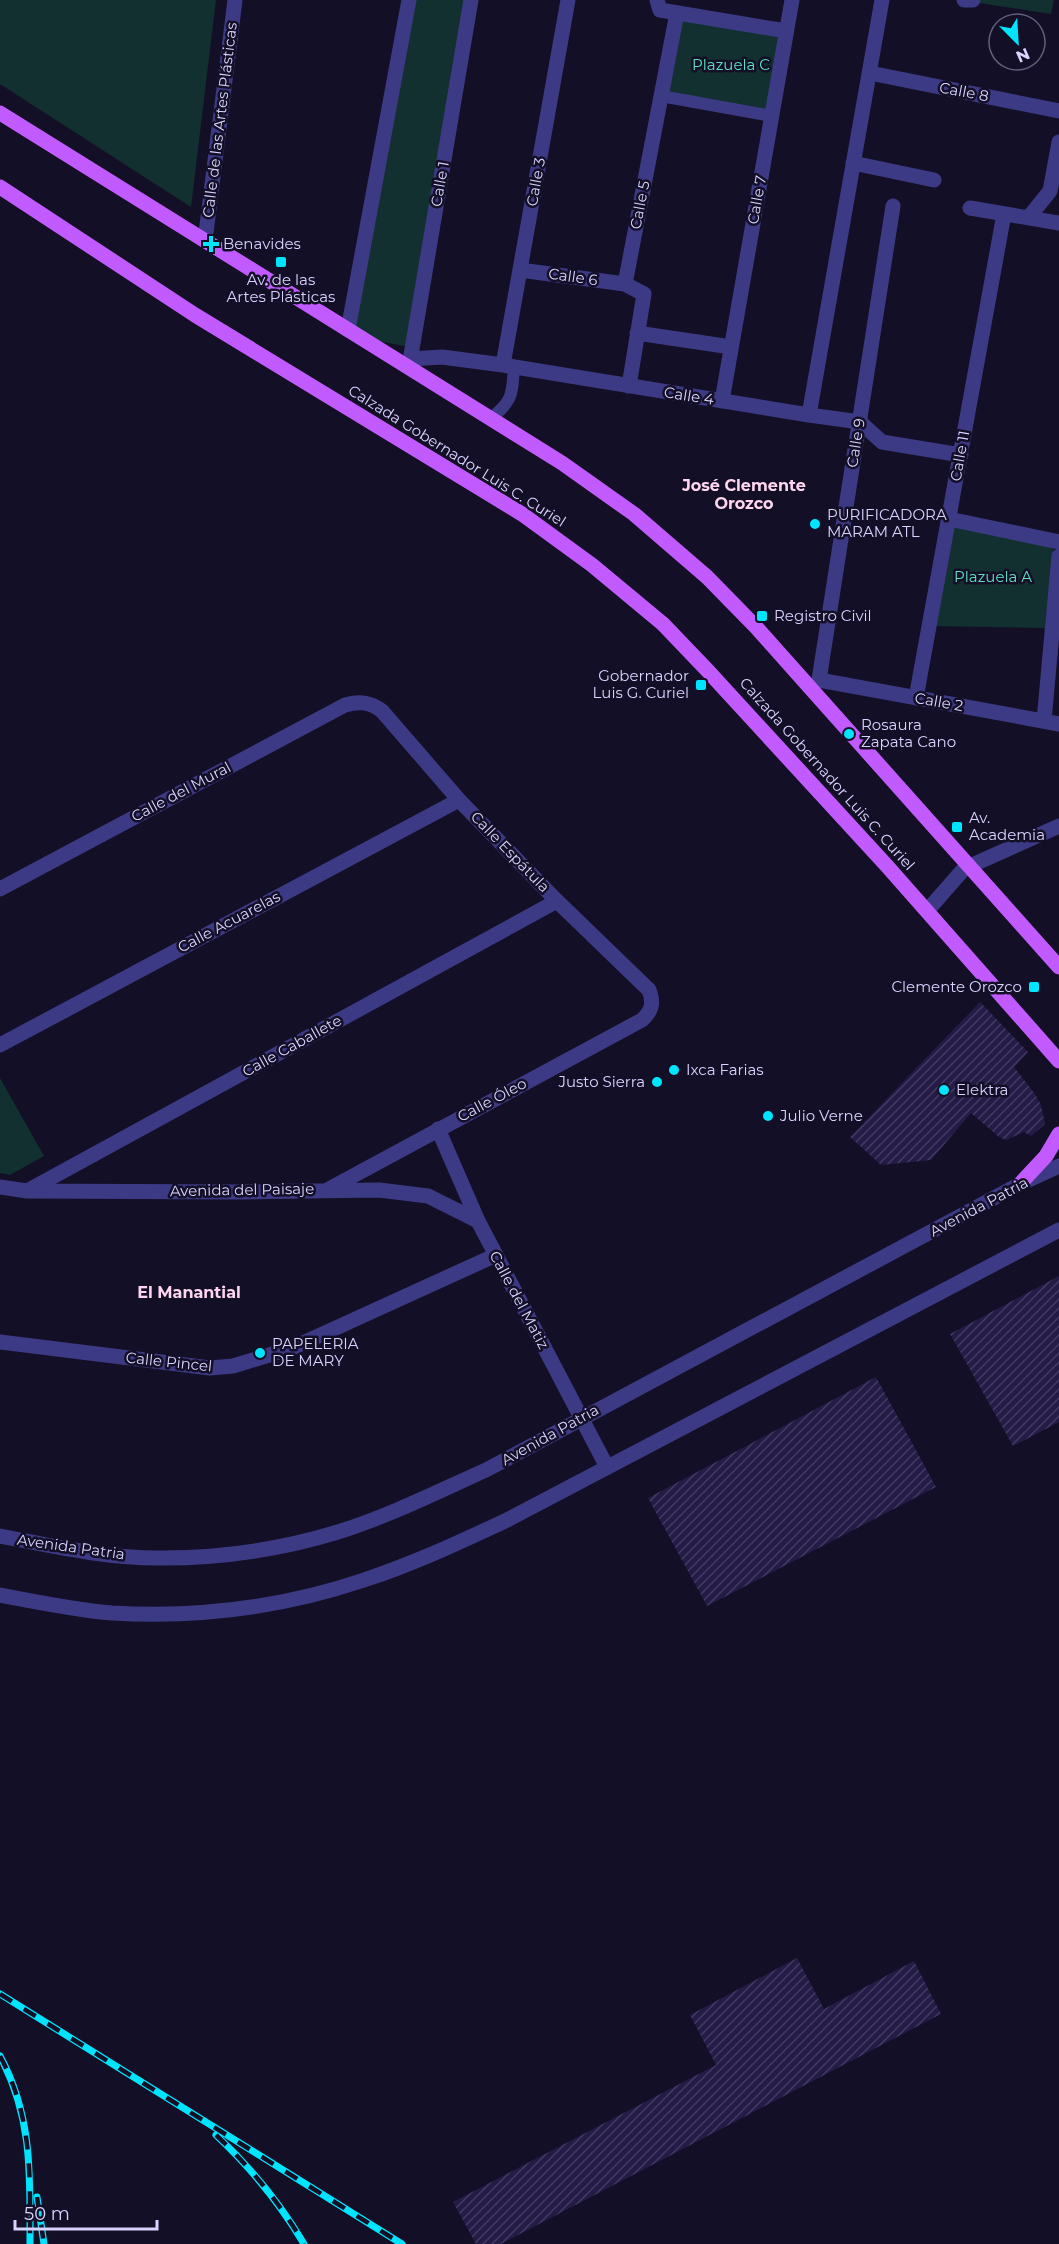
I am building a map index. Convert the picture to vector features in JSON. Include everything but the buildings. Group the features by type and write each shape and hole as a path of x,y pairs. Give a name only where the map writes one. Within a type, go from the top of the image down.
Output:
{"main road":[{"path":"0,113 348,330 409,363 490,419 562,463 634,514 707,577 756,627 1059,967"},
{"name":"Calzada Gobernador Luis C. Curiel","path":"0,187 195,315 522,514 592,565 663,624 686,647 927,911 1059,1063"},
{"path":"1020,1184 1046,1156 1059,1134"}],"street":[{"path":"348,330 409,0"},
{"name":"Calle 1","path":"409,363 471,0"},
{"name":"Calle 3","path":"509,366 520,270 568,0"},
{"name":"Calle 7","path":"722,401 792,0"},
{"path":"808,416 882,0"},
{"name":"Calle de las Artes Plásticas","path":"205,241 236,3"},
{"path":"658,5 677,13 786,31"},
{"name":"Calle 5","path":"625,284 677,13"},
{"name":"Calle 8","path":"870,73 1059,111"},
{"path":"661,96 772,116"},
{"path":"1029,217 1050,192 1059,142"},
{"path":"853,163 934,180"},
{"name":"Calle 9","path":"819,680 893,206"},
{"path":"970,208 1059,223"},
{"name":"Calle 11","path":"916,698 1004,214"},
{"name":"Calle 6","path":"520,270 625,284"},
{"path":"625,284 644,294 629,386"},
{"path":"637,333 731,347"},
{"name":"Calle 4","path":"409,363 442,357 808,416 860,422"},
{"path":"490,419 506,406 513,391 509,366"},
{"path":"860,422 882,442 961,455"},
{"path":"949,519 1059,542"},
{"path":"1051,723 1059,556"},
{"name":"Calle 2","path":"819,680 1051,723"},
{"name":"Calle Espátula","path":"365,702 382,711 459,800 557,901 649,990 652,1005"},
{"name":"Calle del Mural","path":"0,889 345,705 365,702"},
{"name":"Calle Acuarelas","path":"0,1045 459,800"},
{"path":"927,911 970,866 1059,826"},
{"name":"Calle Caballete","path":"27,1191 557,901"},
{"name":"Calle Óleo","path":"327,1190 642,1020 649,1013 652,1005"},
{"name":"Calle del Matiz","path":"438,1129 478,1221 607,1467"},
{"name":"Avenida Patria","path":"0,1536 66,1548 160,1558 251,1552 338,1532 382,1516 486,1470 1020,1184 1059,1166"},
{"name":"Avenida del Paisaje","path":"0,1187 27,1191 379,1190 428,1196 478,1221"},
{"path":"0,1595 112,1613 230,1610 295,1599 364,1580 444,1549 507,1520 1059,1230"},
{"name":"Calle Pincel","path":"0,1342 210,1368 233,1366 292,1348 496,1256"}],"green space":[{"path":"0,0 216,0 191,207 0,84"},
{"path":"413,0 470,0 409,347 369,339 349,330"},
{"path":"973,0 1054,0 1051,14 973,2"},
{"name":"Plazuela C","path":"677,13 786,31 772,116 661,96"},
{"name":"Plazuela A","path":"949,519 1055,535 1045,628 930,626"},
{"path":"0,1078 44,1156 10,1175 0,1173"}],"railway":[{"path":"0,1994 402,2244"},
{"path":"0,2056 11,2079 24,2125 29,2171 30,2244"},
{"path":"216,2135 264,2186 304,2244"},
{"path":"37,2197 44,2244"}],"place":[{"name":"Benavides","path":"211,244"},
{"name":"Av. de las Artes Plásticas","path":"281,262"},
{"name":"PURIFICADORA MARAM ATL","path":"815,524"},
{"name":"Registro Civil","path":"762,616"},
{"name":"Gobernador Luis G. Curiel","path":"701,685"},
{"name":"Rosaura Zapata Cano","path":"849,734"},
{"name":"Av. Academia","path":"957,827"},
{"name":"Clemente Orozco","path":"1034,987"},
{"name":"Ixca Farias","path":"674,1070"},
{"name":"Justo Sierra","path":"657,1082"},
{"name":"Elektra","path":"944,1090"},
{"name":"Julio Verne","path":"768,1116"},
{"name":"PAPELERIA DE MARY","path":"260,1353"}],"district":[{"name":"José Clemente Orozco","path":"744,494"},
{"name":"El Manantial","path":"189,1292"}]}
